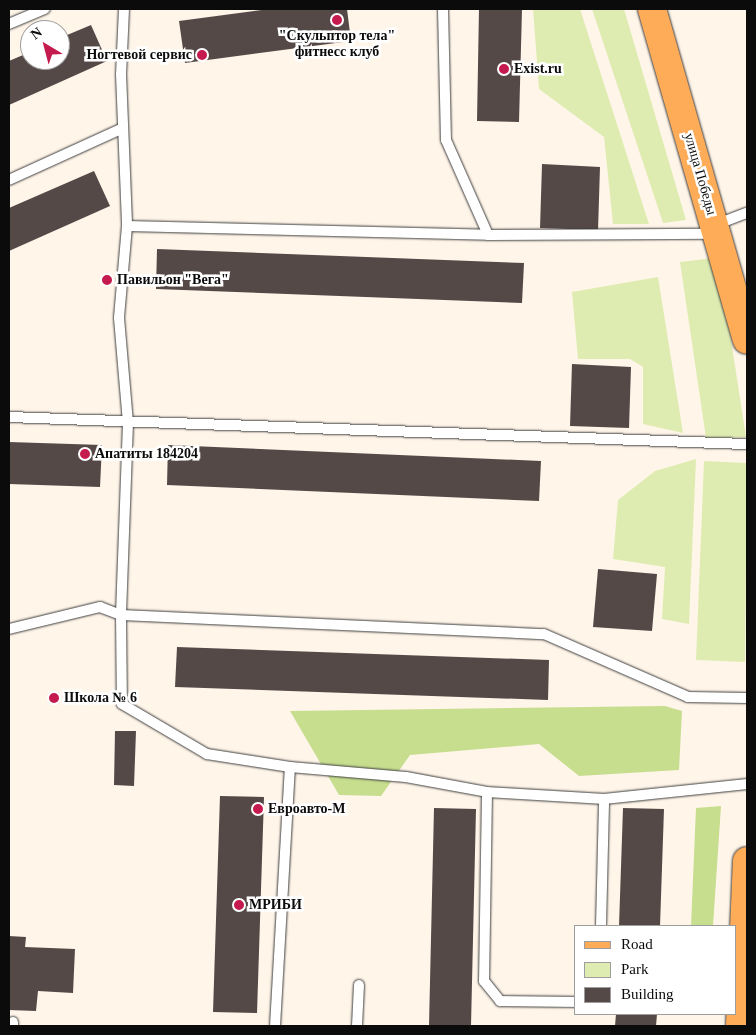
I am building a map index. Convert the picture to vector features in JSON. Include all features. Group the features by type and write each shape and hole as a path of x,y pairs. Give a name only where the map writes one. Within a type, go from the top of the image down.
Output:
{"main road":[{"name":"улица Победы","path":"652,9 717,229 747,340"},
{"path":"740,1026 746,934 747,861"}],"lane":[{"path":"9,24 45,9"},
{"path":"127,9 123,128 127,226 119,318 128,423 121,615 122,704 207,754 290,767 406,777 487,792 604,800 747,784"},
{"path":"443,9 446,140 488,235"},
{"path":"9,180 123,128"},
{"path":"127,226 488,235 717,229 747,213"},
{"path":"9,417 128,423 747,444"},
{"path":"9,629 100,607 121,615 544,634 688,697 747,698"},
{"path":"275,1026 290,767"},
{"path":"487,792 484,981 500,1001 574,1002"},
{"path":"601,925 604,800"},
{"path":"357,1026 359,985"}],"green space":[{"path":"533,9 580,9 649,224 613,224 604,137 539,89"},
{"path":"592,9 624,9 686,220 663,223"},
{"path":"714,258 725,301 746,437 706,438 680,262"},
{"path":"658,277 683,433 643,424 643,367 630,359 578,359 572,292"},
{"path":"696,459 689,624 662,619 665,567 613,559 618,500 655,471"},
{"path":"704,461 747,463 745,662 696,660"},
{"path":"665,706 682,711 679,770 579,776 539,744 410,755 381,796 339,795 290,711"},
{"path":"721,806 713,925 691,925 696,808"}],"building":[{"path":"269,9 347,9 351,41 185,63 179,21"},
{"path":"479,9 522,9 519,122 477,121"},
{"path":"91,25 107,61 9,105 9,61 20,56 20,70 70,70 70,34"},
{"path":"542,164 600,167 598,230 540,228"},
{"path":"94,171 110,206 9,251 9,208"},
{"path":"157,249 524,263 522,303 156,289"},
{"path":"572,364 631,367 629,428 570,426"},
{"path":"9,442 102,445 100,487 9,484"},
{"path":"168,445 541,461 539,501 167,485"},
{"path":"598,569 657,574 652,631 593,627"},
{"path":"177,647 549,660 548,700 175,687"},
{"path":"115,731 136,731 134,786 114,785"},
{"name":"МРИБИ","path":"220,796 264,797 257,1013 213,1012"},
{"path":"434,808 476,809 471,1026 429,1026"},
{"path":"623,808 664,809 660,925 619,925"},
{"path":"9,936 26,937 25,947 75,949 73,993 38,991 36,1011 9,1010"},
{"path":"616,1015 657,1015 656,1026 615,1026"}],"place":[{"name":"\"Скульптор тела\" фитнесс клуб","path":"337,20"},
{"name":"Ногтевой сервис","path":"202,55"},
{"name":"Exist.ru","path":"504,69"},
{"name":"Павильон \"Вега\"","path":"107,280"},
{"name":"Апатиты 184204","path":"85,454"},
{"name":"Школа № 6","path":"54,698"},
{"name":"Евроавто-М","path":"258,809"},
{"name":"МРИБИ","path":"239,905"}]}
